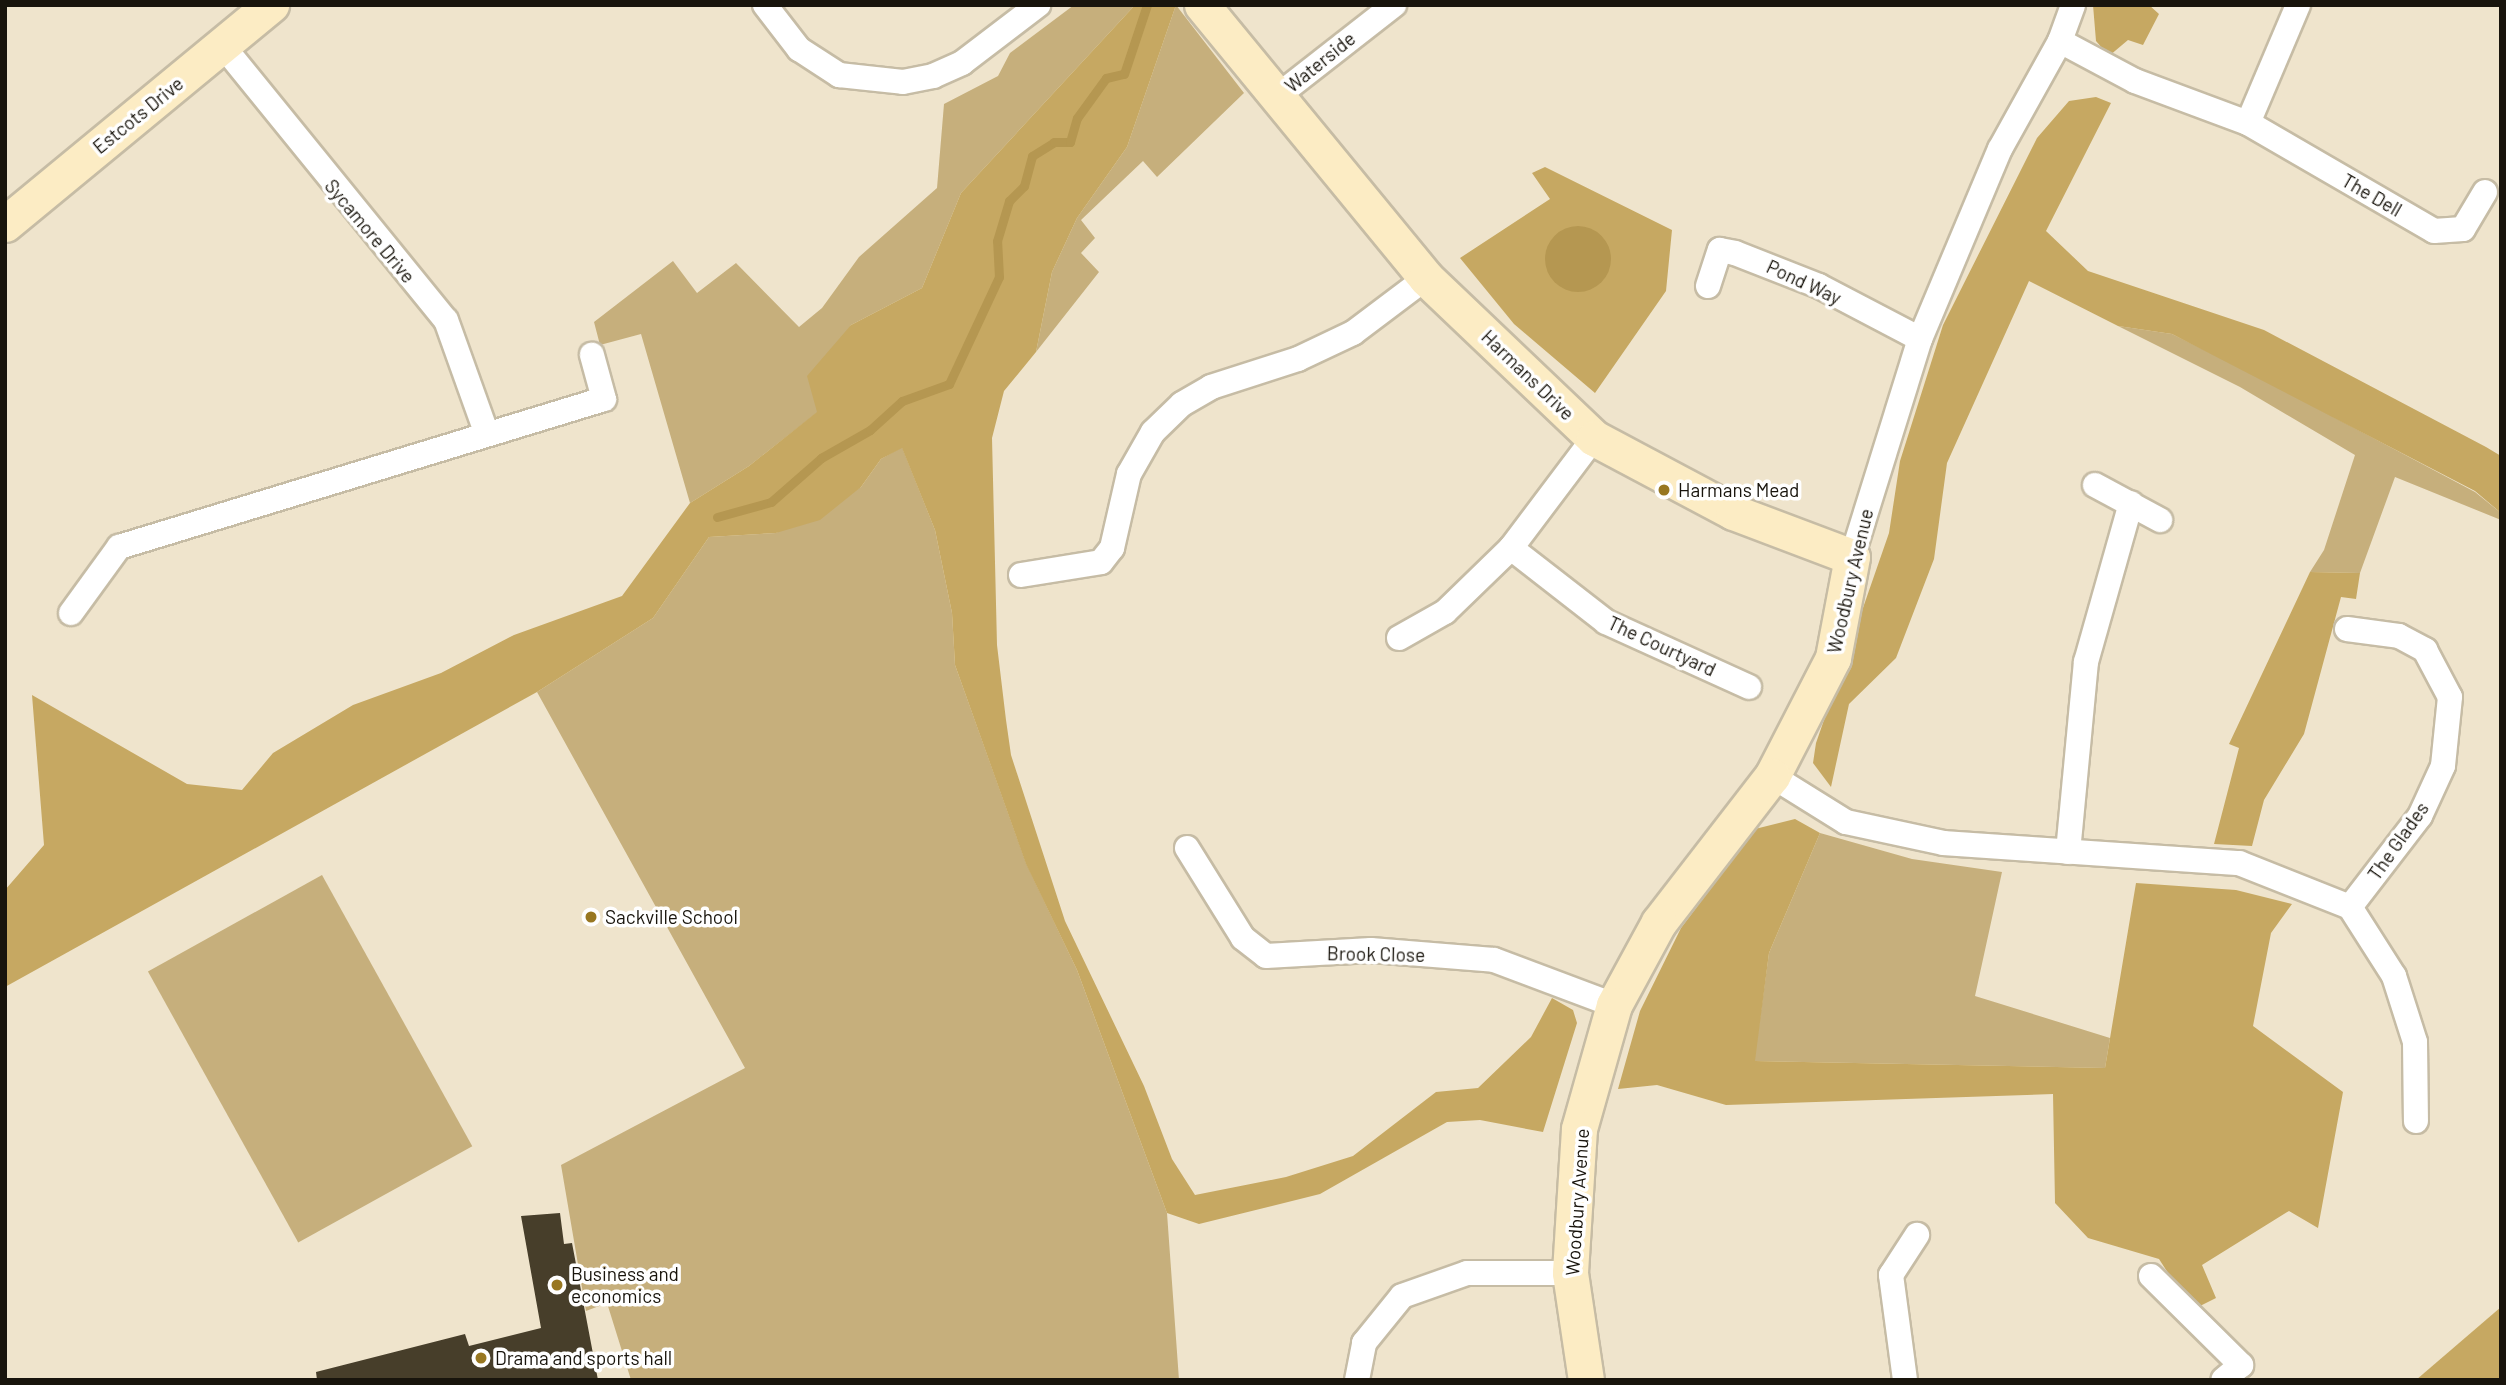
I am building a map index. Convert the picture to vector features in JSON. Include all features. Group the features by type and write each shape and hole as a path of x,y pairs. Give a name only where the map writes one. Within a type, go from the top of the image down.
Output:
{"street":[{"name":"Estcots Drive","path":"5,224 271,5"},
{"path":"765,5 799,49 839,75 903,82 933,76 962,63 1038,5"},
{"path":"1202,5 1280,94"},
{"name":"Waterside","path":"1280,94 1394,5"},
{"name":"Woodbury Avenue","path":"1586,1380 1570,1273 1579,1129 1614,1005 1659,922 1772,776 1833,658 1853,557 1920,339 2000,149 2060,41 2073,5"},
{"path":"2248,123 2298,5"},
{"name":"The Dell","path":"2060,41 2134,81 2248,123 2434,231 2463,229 2485,192"},
{"name":"Sycamore Drive","path":"223,46 446,320 486,432"},
{"name":"Harmans Drive","path":"1280,94 1426,278 1594,438 1733,512 1853,557"},
{"name":"Pond Way","path":"1708,286 1720,250 1735,253 1819,286 1920,339"},
{"path":"1021,575 1101,562 1112,548 1129,474 1153,432 1182,404 1211,387 1277,367 1353,333 1426,278"},
{"path":"71,613 120,547 486,432 604,399 592,355"},
{"path":"1399,638 1445,612 1511,548 1594,438"},
{"path":"2095,485 2160,520"},
{"path":"2068,852 2086,662 2131,503"},
{"name":"The Courtyard","path":"1511,548 1606,622 1749,687"},
{"name":"The Glades","path":"2347,629 2399,636 2425,650 2449,697 2443,766 2420,816 2350,907"},
{"path":"1772,776 1846,822 1944,843 2239,863 2350,907 2394,976 2415,1042 2416,1121"},
{"name":"Brook Close","path":"1187,848 1243,938 1266,956 1371,950 1494,960 1614,1005"},
{"path":"1905,1380 1891,1275 1917,1235"},
{"path":"1357,1380 1364,1343 1402,1296 1467,1273 1570,1273"},
{"path":"2151,1276 2241,1365 2223,1380"}],"shaded area":[{"path":"1074,5 1135,5 961,193 922,288 851,325 818,412 749,466 690,503 641,334 600,345 594,322 673,261 697,293 736,263 799,327 822,308 859,257 937,188 944,104 998,76 1010,53"},
{"path":"1135,5 1176,5 1127,147 1077,218 1052,272 1036,352 1004,391 992,438 997,645 1011,755 1065,921 1144,1086 1172,1159 1195,1195 1286,1177 1353,1156 1436,1092 1478,1088 1531,1037 1552,998 1573,1010 1577,1023 1543,1132 1480,1120 1447,1122 1320,1194 1199,1224 1167,1213 1077,970 1026,864 955,665 952,613 935,530 902,448 881,459 861,487 820,520 776,533 709,537 653,618 537,692 5,987 5,890 44,845 32,695 187,784 242,790 273,753 353,705 441,673 514,635 622,596 690,503 749,466 817,412 807,376 851,325 922,288 961,193"},
{"path":"1176,5 1244,93 1157,177 1143,161 1081,220 1095,238 1081,253 1099,272 1036,352 1052,272 1077,218 1127,147"},
{"path":"2093,5 2149,5 2159,14 2143,45 2128,40 2109,56 2096,41"},
{"path":"2096,97 2111,103 2046,231 2088,271 2264,330 2501,456 2501,513 2475,491 2172,334 2118,326 2029,281 1947,463 1934,559 1896,658 1849,704 1831,787 1813,763 1816,743 1889,533 1900,461 1943,325 2037,138 2069,101"},
{"path":"1545,167 1672,230 1666,291 1595,393 1514,324 1460,258 1550,199 1532,173"},
{"path":"1578,226 1591,229 1601,236 1608,246 1611,259 1608,272 1601,282 1591,289 1578,292 1565,289 1555,282 1548,272 1545,259 1548,246 1555,236 1565,229"},
{"path":"2118,326 2172,334 2247,371 2475,492 2501,513 2501,520 2395,477 2360,573 2310,572 2324,550 2355,455 2240,387"},
{"path":"902,447 935,530 952,613 955,665 1026,863 1077,970 1167,1213 1179,1380 631,1380 607,1303 586,1311 561,1165 745,1068 537,692 653,618 709,537 776,533 861,487 881,459"},
{"path":"2310,572 2360,573 2356,599 2341,597 2304,734 2264,800 2252,846 2214,844 2239,748 2229,744"},
{"path":"1795,819 1820,833 1769,953 1755,1061 2105,1068 2136,883 2236,890 2292,904 2271,933 2253,1026 2343,1092 2318,1228 2289,1211 2202,1265 2216,1298 2192,1310 2159,1259 2088,1238 2055,1203 2053,1094 1726,1105 1657,1085 1618,1089 1640,1011 1681,928 1755,829"},
{"path":"1820,833 1912,859 2002,872 1975,996 2110,1038 2105,1068 1754,1061 1769,953"},
{"path":"322,875 472,1146 298,1243 148,971"},
{"path":"2501,1307 2501,1380 2416,1380"}],"building":[{"name":"Drama and sports hall","path":"560,1213 564,1244 572,1243 598,1380 317,1380 316,1372 465,1334 469,1346 541,1328 521,1216"}],"waterway":[{"path":"717,517 771,502 821,458 870,430 902,401 949,384 999,277 997,241 1009,201 1024,186 1032,156 1054,142 1070,142 1077,118 1106,78 1124,74 1147,5"}],"place":[{"name":"Harmans Mead","path":"1664,490"},
{"name":"Sackville School","path":"591,917"},
{"name":"Business and economics","path":"557,1285"},
{"name":"Drama and sports hall","path":"481,1358"}]}
